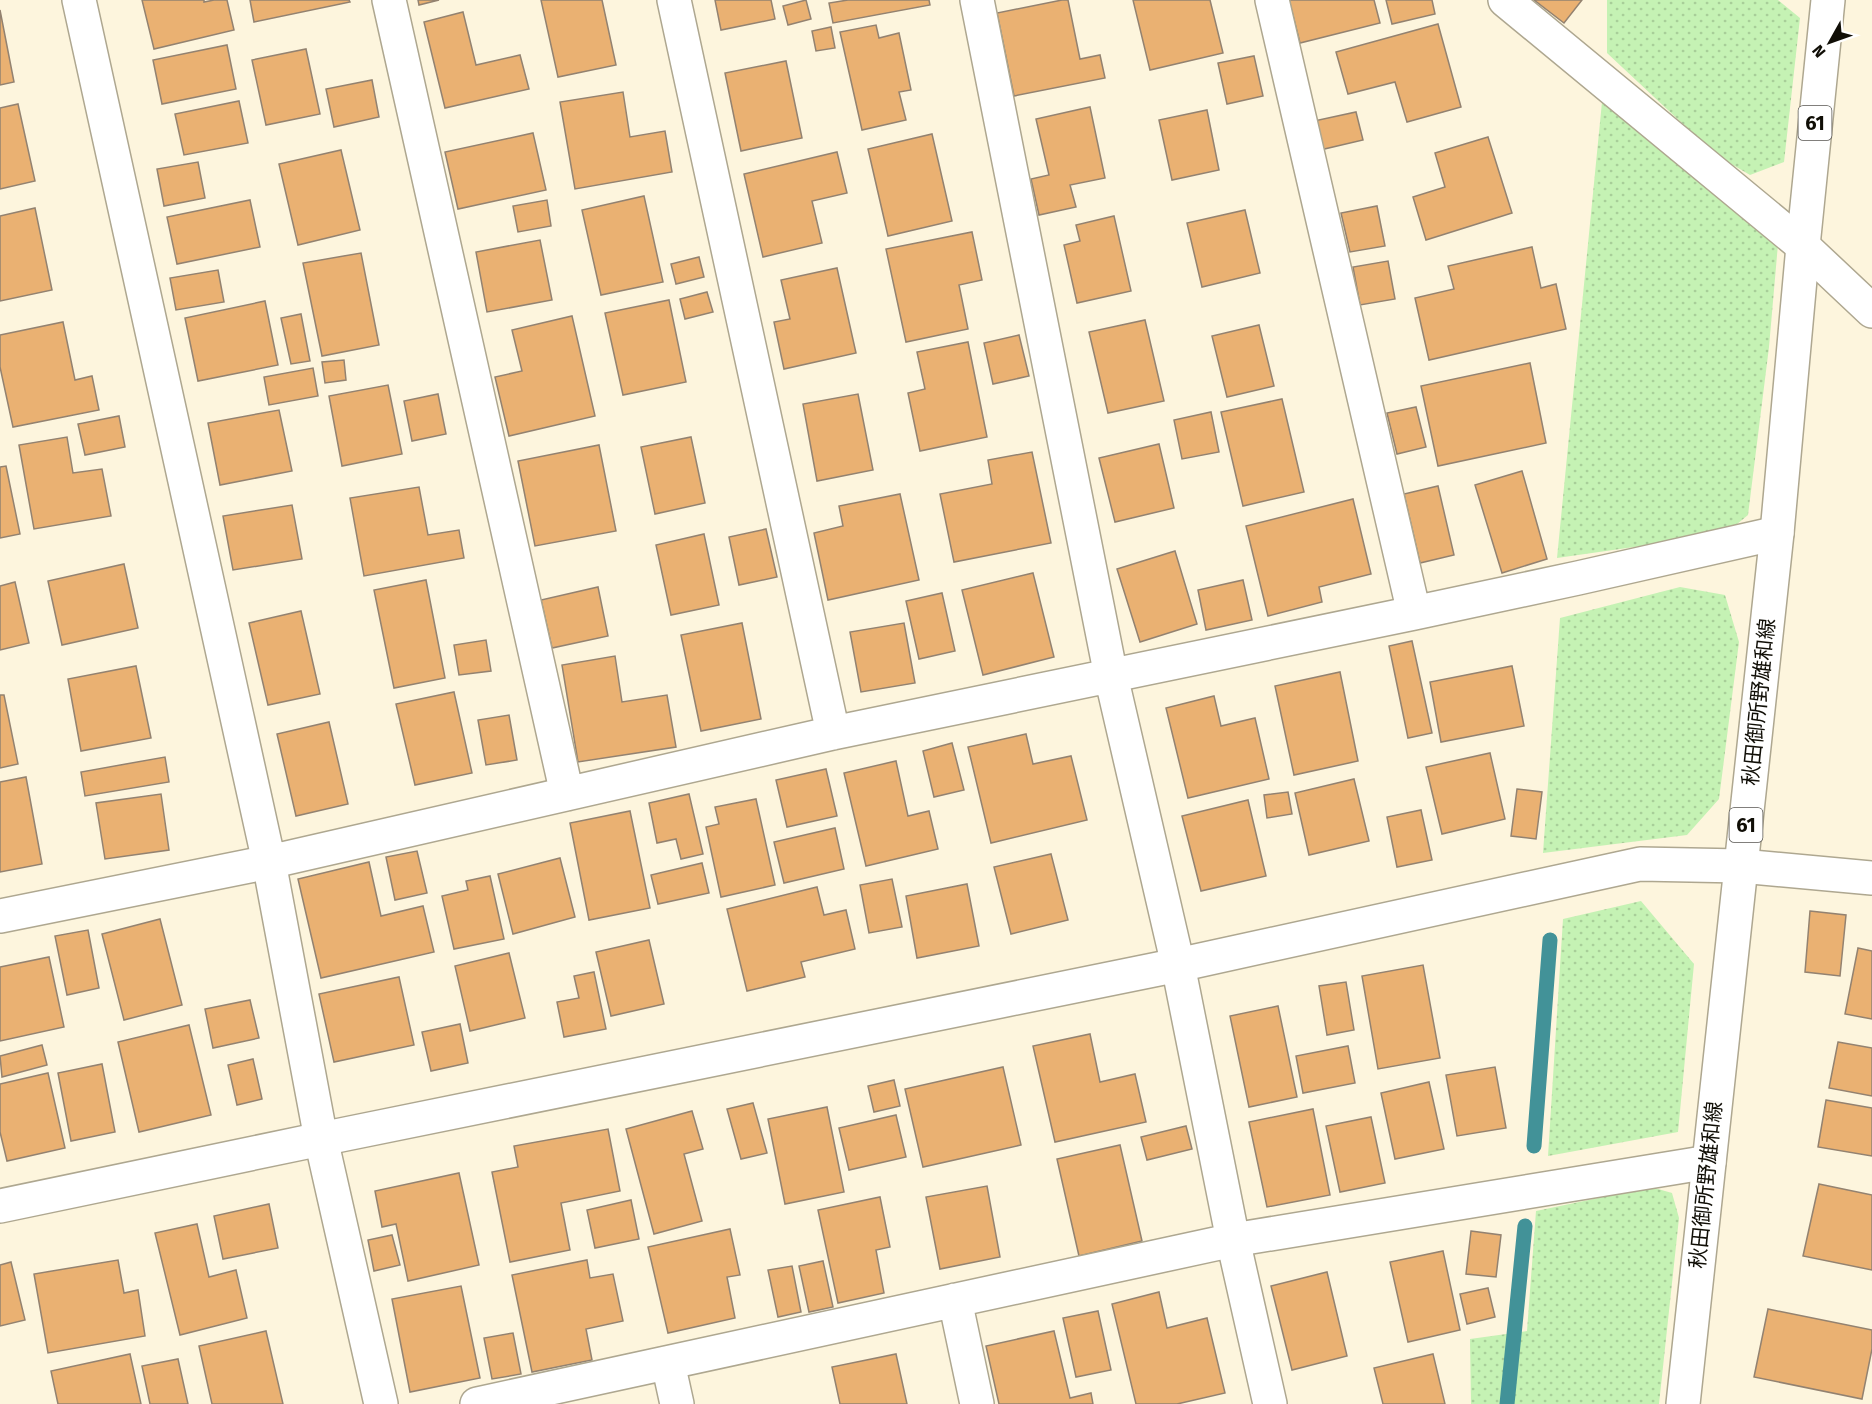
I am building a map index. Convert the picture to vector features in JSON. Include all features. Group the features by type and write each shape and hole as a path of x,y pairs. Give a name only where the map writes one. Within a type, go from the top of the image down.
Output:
{"street":[{"path":"79,0 269,862 321,1139 381,1404"},
{"path":"389,0 567,794"},
{"path":"674,0 833,733"},
{"path":"977,0 1111,676 1178,965 1233,1240 1270,1404"},
{"path":"1272,0 1414,613"},
{"path":"1505,0 1803,246 1872,311"},
{"name":"秋田御所野雄和線","path":"1683,1404 1777,533 1828,0"},
{"path":"0,916 269,862 833,733 1578,579 1777,533"},
{"path":"0,1206 1178,965 1640,864 1871,872"},
{"path":"477,1404 1233,1240 1709,1162"},
{"path":"955,1300 977,1404"},
{"path":"668,1362 677,1404"}],"green space":[{"path":"1607,0 1778,0 1800,18 1784,162 1750,175 1716,155 1607,53"},
{"path":"1602,102 1778,244 1769,347 1748,515 1725,534 1557,558"},
{"path":"1680,587 1725,595 1739,642 1719,799 1687,835 1543,853 1560,618"},
{"path":"1641,901 1694,964 1678,1132 1548,1156 1563,919"},
{"path":"1651,1187 1672,1193 1679,1218 1659,1404 1471,1404 1470,1339 1527,1331 1536,1211"}],"building":[{"path":"142,0 204,0 204,2 227,0 234,30 154,49"},
{"path":"250,0 349,0 350,2 254,22"},
{"path":"418,0 439,0 419,5"},
{"path":"541,0 602,0 616,65 558,77"},
{"path":"715,0 771,0 775,19 721,30"},
{"path":"806,0 811,19 788,25 783,6"},
{"path":"848,0 929,0 930,5 833,23 829,3"},
{"path":"1068,0 1080,59 1100,55 1105,78 1014,96 997,13"},
{"path":"1133,0 1210,0 1223,53 1150,70"},
{"path":"1289,0 1374,0 1380,23 1300,43"},
{"path":"1386,0 1432,0 1435,14 1392,24"},
{"path":"1534,0 1582,0 1564,23"},
{"path":"0,10 14,82 0,85"},
{"path":"463,12 476,65 520,55 529,89 445,108 424,22"},
{"path":"1438,24 1461,107 1407,122 1395,82 1348,94 1336,52"},
{"path":"876,25 879,38 899,33 911,90 899,92 906,120 862,130 840,32"},
{"path":"831,27 835,48 816,51 812,31"},
{"path":"227,45 236,89 162,104 153,60"},
{"path":"306,49 320,114 266,125 252,60"},
{"path":"1254,56 1263,96 1227,104 1218,63"},
{"path":"786,61 802,138 741,151 725,73"},
{"path":"372,80 379,117 334,127 326,89"},
{"path":"623,92 630,137 665,131 672,172 575,189 560,102"},
{"path":"239,101 248,143 184,155 175,114"},
{"path":"18,104 35,181 0,189 0,108"},
{"path":"1090,107 1105,178 1070,185 1076,207 1039,215 1031,179 1049,175 1036,119"},
{"path":"1207,110 1219,170 1172,180 1159,120"},
{"path":"1356,112 1363,140 1320,150 1314,121"},
{"path":"533,133 546,190 458,209 445,152"},
{"path":"932,134 952,221 888,236 868,149"},
{"path":"1488,137 1512,213 1426,240 1413,197 1445,187 1435,153"},
{"path":"341,150 360,230 298,245 279,164"},
{"path":"837,152 847,193 812,201 822,243 763,257 744,174"},
{"path":"198,162 205,198 164,206 157,169"},
{"path":"644,196 663,282 601,295 582,210"},
{"path":"250,200 260,247 177,264 167,217"},
{"path":"547,200 551,226 518,232 513,206"},
{"path":"1377,206 1385,246 1350,252 1341,213"},
{"path":"35,208 52,290 0,301 0,216"},
{"path":"1245,210 1260,273 1202,287 1187,223"},
{"path":"1114,216 1131,291 1077,303 1064,245 1080,241 1076,225"},
{"path":"972,232 982,280 959,285 968,329 906,342 886,249"},
{"path":"540,240 552,300 487,312 476,252"},
{"path":"1532,247 1541,288 1556,284 1566,329 1429,360 1415,298 1454,289 1448,266"},
{"path":"361,253 379,345 322,356 303,263"},
{"path":"699,257 704,277 676,284 671,264"},
{"path":"1388,261 1395,299 1360,305 1353,267"},
{"path":"837,268 856,353 784,369 774,322 790,319 781,280"},
{"path":"218,270 224,302 176,310 170,278"},
{"path":"707,292 713,312 685,319 680,299"},
{"path":"669,300 686,382 623,395 605,313"},
{"path":"265,301 278,365 198,381 185,318"},
{"path":"301,314 310,361 291,364 281,318"},
{"path":"572,316 595,416 509,436 495,377 522,371 512,330"},
{"path":"1145,320 1164,401 1108,413 1089,332"},
{"path":"63,322 75,380 92,376 99,410 13,427 0,367 0,335"},
{"path":"1259,325 1274,386 1227,397 1212,336"},
{"path":"1019,335 1029,376 993,384 984,343"},
{"path":"968,342 987,437 920,451 908,393 925,389 917,352"},
{"path":"344,360 346,380 325,383 322,362"},
{"path":"1530,363 1546,443 1438,466 1421,386"},
{"path":"313,368 318,396 269,405 264,377"},
{"path":"388,385 402,454 342,466 329,396"},
{"path":"438,394 446,434 412,441 404,401"},
{"path":"858,394 873,470 817,481 803,404"},
{"path":"1282,399 1304,492 1243,506 1221,412"},
{"path":"1416,407 1426,447 1397,454 1387,413"},
{"path":"279,410 292,471 220,485 208,423"},
{"path":"1211,412 1219,452 1182,459 1174,420"},
{"path":"119,416 125,447 85,455 78,424"},
{"path":"67,437 73,473 102,469 111,516 34,529 19,445"},
{"path":"691,437 705,503 655,514 641,447"},
{"path":"1159,444 1174,508 1115,522 1099,458"},
{"path":"599,445 616,531 535,546 518,461"},
{"path":"1032,452 1051,543 954,562 940,494 992,484 988,460"},
{"path":"6,466 20,534 0,538 0,467"},
{"path":"1522,471 1547,559 1502,573 1475,485"},
{"path":"1438,486 1454,555 1420,563 1404,494"},
{"path":"419,487 428,535 459,530 464,558 364,576 350,498"},
{"path":"900,494 919,580 828,600 814,533 843,526 839,506"},
{"path":"1353,499 1371,574 1319,587 1322,602 1268,616 1246,526"},
{"path":"292,505 302,559 233,570 223,516"},
{"path":"766,529 777,577 739,585 729,537"},
{"path":"704,534 719,605 671,615 656,545"},
{"path":"1175,551 1197,624 1140,642 1117,569"},
{"path":"124,564 138,628 62,645 48,581"},
{"path":"1033,573 1054,657 983,675 962,590"},
{"path":"426,580 445,678 394,688 374,590"},
{"path":"1243,580 1252,620 1206,630 1198,590"},
{"path":"15,582 29,643 0,650 0,586"},
{"path":"598,587 608,636 552,648 541,600"},
{"path":"942,593 955,651 919,659 906,601"},
{"path":"301,611 320,694 268,705 249,623"},
{"path":"742,623 761,719 701,731 681,635"},
{"path":"904,623 915,683 861,692 850,632"},
{"path":"486,640 491,671 459,675 454,645"},
{"path":"1412,641 1432,733 1408,738 1389,646"},
{"path":"615,656 622,702 667,695 676,747 578,762 562,665"},
{"path":"136,666 151,738 81,751 68,679"},
{"path":"1512,666 1524,726 1441,742 1430,682"},
{"path":"1340,672 1358,761 1294,775 1275,686"},
{"path":"454,692 472,773 415,785 396,704"},
{"path":"0,695 4,695 18,764 0,768"},
{"path":"1214,696 1221,726 1255,718 1269,779 1188,798 1166,708"},
{"path":"509,715 517,760 486,765 478,720"},
{"path":"329,722 348,804 296,816 277,734"},
{"path":"1026,734 1033,764 1071,756 1087,820 991,843 968,747"},
{"path":"952,743 964,790 934,797 923,751"},
{"path":"1490,753 1505,819 1442,834 1426,767"},
{"path":"165,757 169,782 85,796 81,772"},
{"path":"896,761 908,816 929,811 938,849 866,866 844,773"},
{"path":"826,769 837,816 787,827 776,780"},
{"path":"26,777 42,864 0,872 0,782"},
{"path":"1354,779 1369,841 1309,855 1295,793"},
{"path":"1517,789 1542,792 1536,839 1511,836"},
{"path":"1288,792 1292,814 1267,818 1264,795"},
{"path":"161,794 169,850 105,859 96,803"},
{"path":"689,794 703,854 681,859 676,839 657,843 649,803"},
{"path":"756,799 775,885 721,897 706,827 719,824 715,807"},
{"path":"1248,800 1266,876 1201,891 1182,816"},
{"path":"1421,810 1432,860 1397,867 1387,817"},
{"path":"630,811 650,908 589,920 570,823"},
{"path":"835,828 844,869 784,883 774,842"},
{"path":"417,851 427,893 395,900 386,857"},
{"path":"1051,854 1068,920 1011,934 994,867"},
{"path":"560,858 575,917 513,934 498,874"},
{"path":"369,862 381,916 423,906 434,952 321,978 298,879"},
{"path":"702,863 709,893 658,904 651,875"},
{"path":"490,876 504,939 454,949 442,896 468,890 466,881"},
{"path":"892,879 902,927 869,933 860,885"},
{"path":"967,884 979,946 917,958 906,896"},
{"path":"817,887 824,915 846,910 855,949 801,962 805,977 747,991 727,909"},
{"path":"1810,911 1846,915 1840,976 1805,972"},
{"path":"160,919 182,1005 124,1020 102,934"},
{"path":"88,930 99,988 67,995 55,936"},
{"path":"649,940 664,1004 611,1016 596,952"},
{"path":"1858,948 1872,951 1872,1019 1845,1014"},
{"path":"509,953 525,1018 470,1031 455,966"},
{"path":"49,957 64,1027 0,1041 0,967"},
{"path":"1423,965 1440,1058 1378,1069 1362,976"},
{"path":"594,972 606,1029 564,1037 557,1002 579,998 574,976"},
{"path":"399,977 414,1045 334,1062 319,994"},
{"path":"1346,982 1354,1030 1327,1035 1319,986"},
{"path":"250,1000 259,1038 213,1048 205,1009"},
{"path":"1278,1006 1297,1097 1249,1107 1230,1016"},
{"path":"460,1024 468,1063 431,1071 422,1032"},
{"path":"189,1025 211,1115 139,1132 118,1042"},
{"path":"1090,1034 1100,1082 1135,1074 1146,1122 1055,1142 1033,1046"},
{"path":"1838,1042 1872,1048 1872,1096 1829,1088"},
{"path":"42,1045 47,1065 2,1077 0,1056"},
{"path":"1348,1046 1355,1083 1303,1093 1296,1056"},
{"path":"253,1059 262,1099 237,1105 228,1065"},
{"path":"102,1064 115,1132 71,1141 58,1073"},
{"path":"1003,1067 1021,1145 923,1167 905,1089"},
{"path":"1495,1067 1506,1128 1457,1136 1446,1075"},
{"path":"48,1073 65,1148 7,1161 0,1132 0,1084"},
{"path":"894,1080 900,1106 874,1112 868,1086"},
{"path":"1429,1082 1444,1149 1395,1159 1381,1093"},
{"path":"1826,1100 1872,1108 1872,1156 1818,1147"},
{"path":"753,1103 767,1153 741,1159 727,1109"},
{"path":"827,1107 844,1192 785,1204 768,1119"},
{"path":"1313,1109 1330,1195 1267,1207 1249,1122"},
{"path":"692,1111 703,1149 684,1154 702,1221 654,1234 626,1129"},
{"path":"896,1115 906,1157 849,1170 839,1128"},
{"path":"1371,1117 1385,1183 1340,1192 1326,1126"},
{"path":"1186,1126 1192,1149 1147,1160 1141,1137"},
{"path":"608,1129 620,1191 561,1203 570,1250 510,1262 492,1172 518,1167 514,1146"},
{"path":"1120,1145 1142,1241 1079,1256 1057,1159"},
{"path":"459,1173 479,1265 408,1281 396,1224 382,1227 375,1191"},
{"path":"1819,1184 1872,1195 1872,1270 1803,1256"},
{"path":"987,1186 1000,1257 940,1269 926,1197"},
{"path":"880,1197 890,1247 876,1250 884,1293 838,1303 818,1210"},
{"path":"631,1200 639,1239 595,1248 587,1210"},
{"path":"269,1204 278,1248 223,1259 214,1216"},
{"path":"197,1224 209,1277 236,1270 247,1318 180,1335 155,1233"},
{"path":"730,1229 740,1275 727,1277 735,1318 668,1333 648,1247"},
{"path":"1471,1231 1501,1235 1496,1277 1466,1274"},
{"path":"392,1235 400,1265 374,1271 368,1240"},
{"path":"1443,1251 1460,1330 1408,1342 1390,1262"},
{"path":"118,1260 124,1293 138,1290 145,1336 48,1353 34,1274"},
{"path":"587,1260 590,1278 613,1274 623,1321 586,1329 592,1360 532,1372 512,1275"},
{"path":"823,1261 833,1307 809,1312 799,1266"},
{"path":"11,1262 25,1320 0,1326 0,1265"},
{"path":"792,1266 801,1312 778,1317 768,1270"},
{"path":"1327,1272 1347,1356 1292,1370 1271,1286"},
{"path":"461,1286 480,1378 410,1392 392,1299"},
{"path":"1488,1288 1495,1317 1467,1324 1460,1294"},
{"path":"1159,1292 1167,1328 1207,1318 1225,1393 1177,1404 1136,1404 1112,1304"},
{"path":"1768,1309 1872,1330 1872,1349 1862,1399 1754,1377"},
{"path":"1098,1311 1111,1370 1076,1377 1063,1318"},
{"path":"266,1331 283,1404 212,1404 199,1346"},
{"path":"1054,1331 1070,1398 1091,1393 1093,1404 999,1404 986,1346"},
{"path":"513,1333 521,1374 492,1379 484,1338"},
{"path":"130,1354 141,1404 58,1404 51,1371"},
{"path":"896,1354 907,1404 840,1404 832,1367"},
{"path":"1433,1354 1445,1404 1383,1404 1374,1368"},
{"path":"178,1359 188,1404 150,1404 142,1366"}],"waterway":[{"path":"1534,1146 1550,940"},
{"path":"1507,1404 1525,1226"}]}
